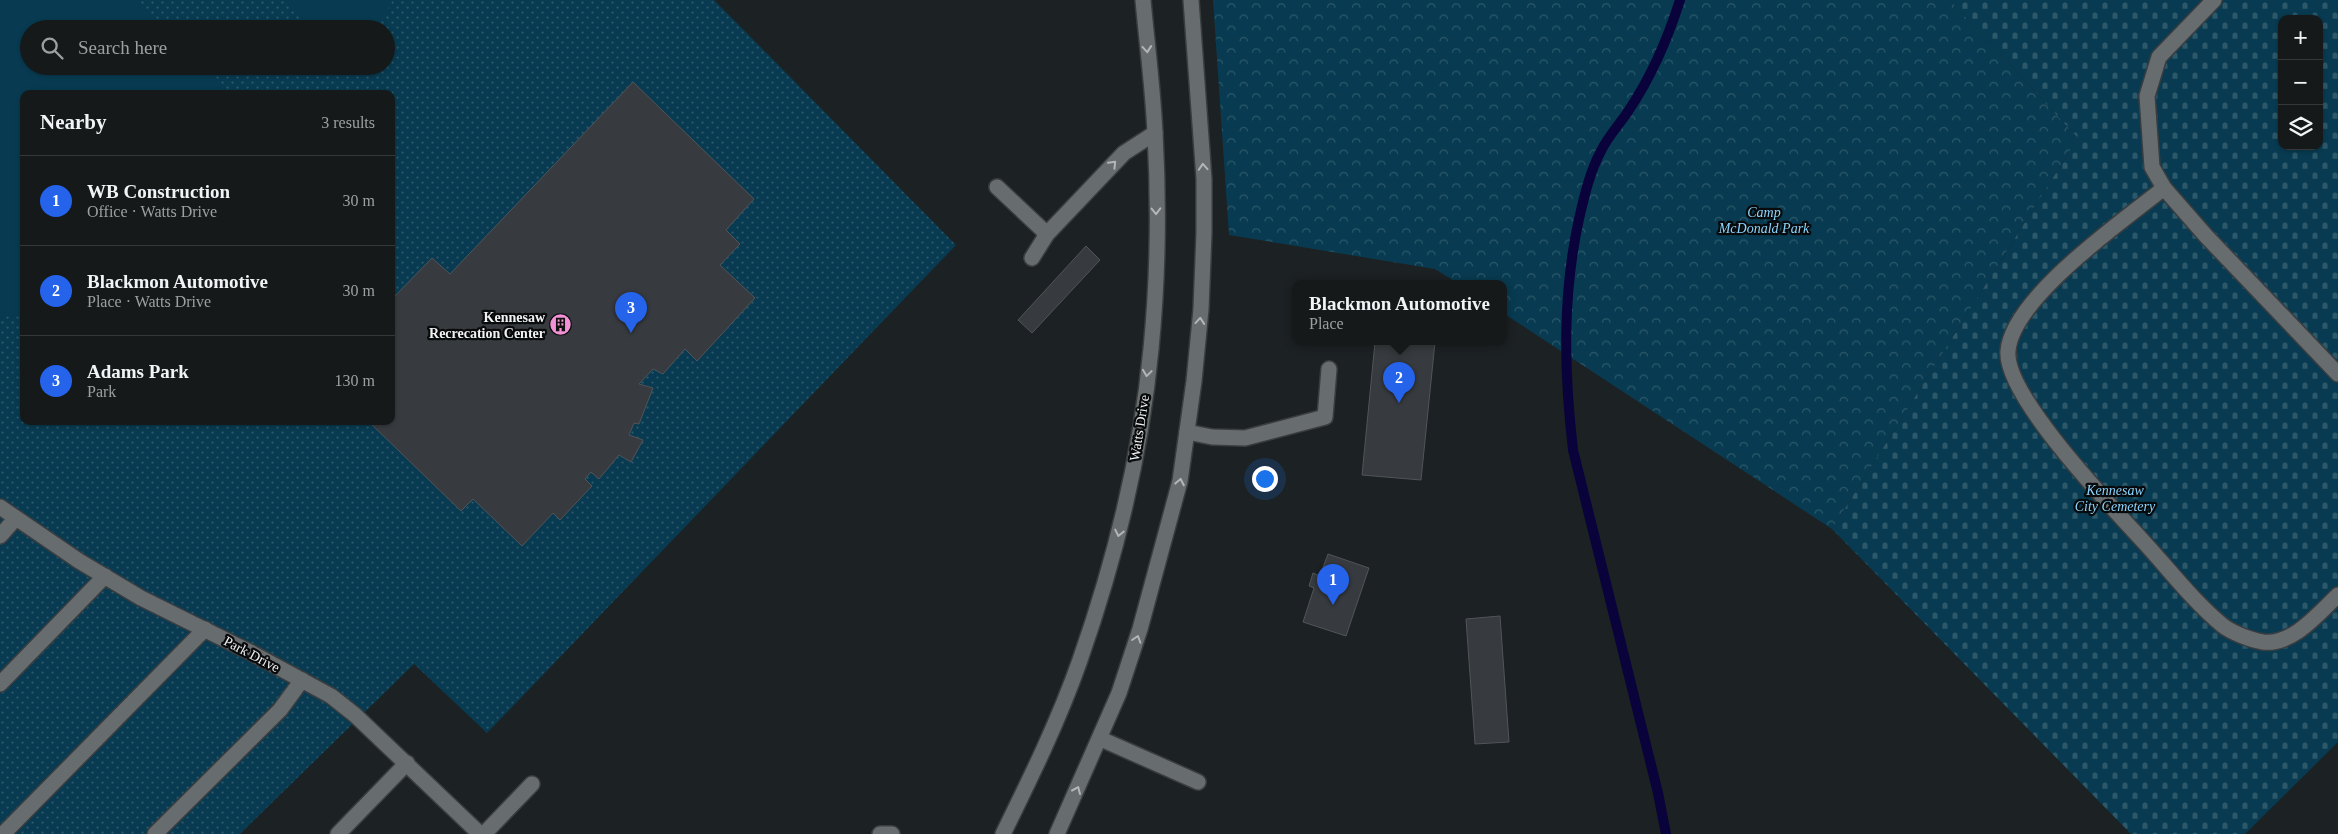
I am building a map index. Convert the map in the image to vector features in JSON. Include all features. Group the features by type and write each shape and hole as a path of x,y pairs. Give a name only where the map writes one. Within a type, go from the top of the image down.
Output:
{"main road":[{"name":"Watts Drive","path":"1004,834 1040,758 1080,661 1115,552 1137,442 1151,349 1156,243 1155,133 1143,0"},
{"path":"1057,834 1101,739 1119,694 1140,629 1180,480 1200,318 1204,233 1204,179 1191,0"},
{"path":"2214,0 2159,57 2147,96 2152,168 2164,188 2206,236 2338,374"},
{"path":"1032,258 1047,234 1124,153 1155,133"},
{"path":"998,187 1047,234"},
{"path":"2164,188 2059,275 2031,304 2014,330 2008,353 2013,376 2036,414 2068,457 2196,600 2223,627 2245,637 2265,642 2285,639 2310,622 2338,596"},
{"path":"1187,432 1212,437 1245,438 1325,417 1329,369"},
{"name":"Park Drive","path":"0,507 104,576 141,598 205,629 331,696 355,715 407,763 480,834"},
{"path":"0,536 16,518"},
{"path":"0,684 104,576"},
{"path":"3,834 205,629"},
{"path":"155,834 280,710 302,680"},
{"path":"1101,739 1198,782"},
{"path":"338,834 407,763"},
{"path":"484,834 532,784"},
{"path":"880,834 892,834"}],"green space":[{"path":"0,0 714,0 956,245 487,733 414,664 240,834 0,834"},
{"path":"0,0 135,0 154,20 20,20 20,75 208,75 222,90 20,90 20,317 0,316"},
{"path":"284,0 393,0 381,20 304,20"},
{"name":"Camp McDonald Park","path":"1213,0 1950,0 2078,138 1832,529 1507,316 1507,280 1453,280 1435,269 1229,235"},
{"name":"Kennesaw City Cemetery","path":"1950,0 2338,0 2338,742 2245,834 2131,834 1832,529 2078,138"}],"building":[{"name":"Kennesaw Recrecation Center","path":"633,82 754,199 726,230 740,244 720,265 755,298 697,361 685,349 663,374 653,369 639,384 653,388 639,424 634,423 629,435 643,440 631,462 619,455 599,479 591,472 585,479 592,486 560,520 553,513 522,546 473,499 461,511 372,425 395,425 395,296 432,258 450,274"},
{"path":"1086,246 1100,260 1032,333 1018,320"},
{"path":"1375,345 1435,345 1421,480 1362,475"},
{"path":"1328,554 1369,568 1346,636 1303,622 1314,588 1309,586 1313,573 1320,576"},
{"path":"1500,616 1509,742 1475,744 1466,619"}],"waterway":[{"path":"1666,834 1658,793 1573,450 1566,363 1566,334 1573,248 1585,193 1597,159 1604,146 1629,110 1652,71 1680,0"}],"place":[{"name":"Kennesaw Recrecation Center","path":"561,325"},
{"name":"Adams Park","path":"631,333"},
{"name":"Blackmon Automotive","path":"1399,403"},
{"name":"WB Construction","path":"1333,605"}]}
